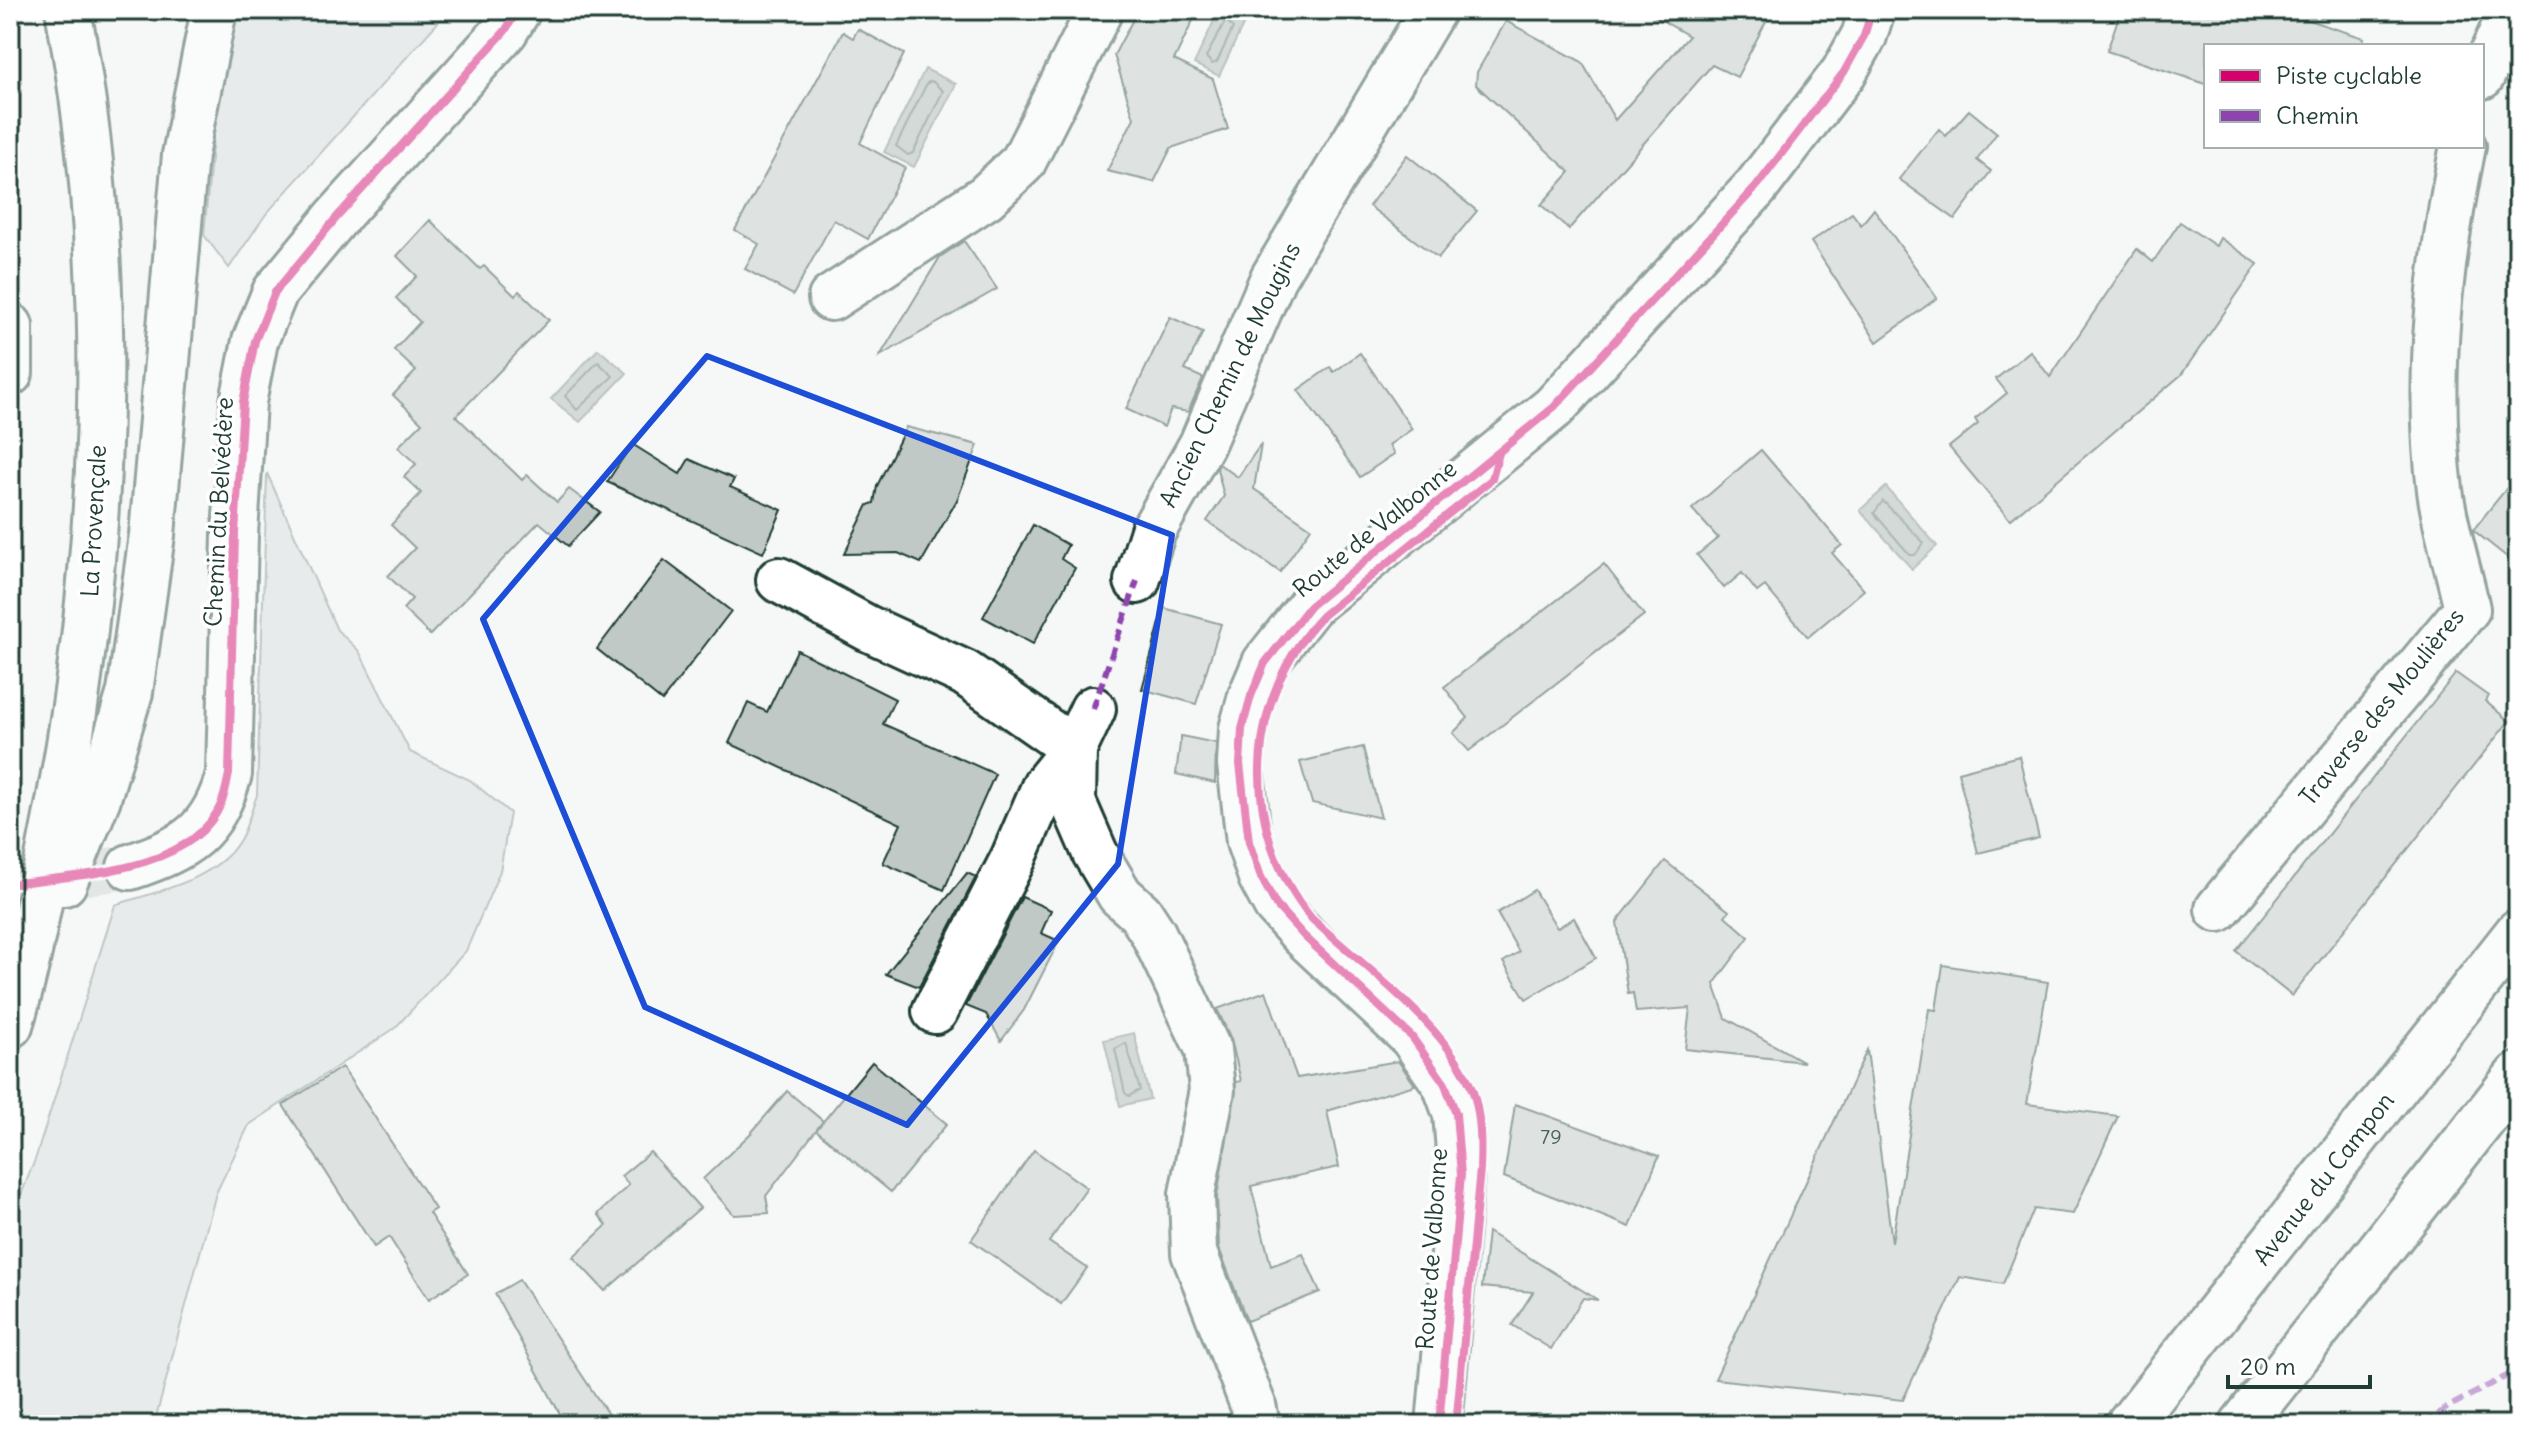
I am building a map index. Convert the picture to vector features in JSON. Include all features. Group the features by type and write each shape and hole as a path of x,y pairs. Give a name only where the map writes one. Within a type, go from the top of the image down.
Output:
{"main road":[{"name":"La Provençale","path":"16,1007 63,785 93,569 100,417 96,239 79,70 68,10"},
{"path":"16,1007 98,798 130,692 152,535 185,155 214,10"},
{"name":"Chemin du Belvédère","path":"130,867 163,856 199,834 221,806 229,774 235,534 243,402 255,341 275,292 337,217 505,31 518,10"},
{"path":"831,298 986,197 1023,162 1100,10"},
{"name":"Ancien Chemin de Mougins","path":"1137,581 1153,531 1202,444 1273,278 1433,10"},
{"name":"Route de Valbonne","path":"1439,1425 1461,1175 1456,1114 1445,1084 1412,1037 1304,936 1276,905 1261,877 1249,842 1240,764 1242,729 1251,696 1265,663 1310,606 1554,407 1745,198 1829,95 1864,36 1872,10"},
{"path":"2484,72 2512,10"},
{"name":"Traverse des Moulières","path":"2218,909 2467,609 2440,491 2434,342 2443,243 2463,148"},
{"path":"10,326 10,373"},
{"path":"779,580 867,628 965,673 1074,749"},
{"path":"935,1011 1013,859 1045,785 1074,749 1093,709"},
{"path":"1074,749 1073,802 1095,853 1120,895 1140,913 1153,933 1208,1049 1212,1090 1192,1194 1194,1253 1253,1405 1257,1425"},
{"name":"Avenue du Campon","path":"2129,1425 2518,932"},
{"path":"2242,1425 2518,1075"}],"highlighted area":[{"path":"707,356 1172,535 1118,864 907,1125 645,1007 483,619"}],"shaded area":[{"path":"238,10 449,10 266,214 229,268 204,235 213,136"},
{"path":"267,473 337,630 359,651 410,752 470,780 510,813 500,871 466,951 395,1028 249,1125 216,1193 154,1425 10,1425 10,1223 36,1157 115,905 186,882 219,863 242,836 257,795"}],"water":[{"path":"1219,10 1245,21 1219,76 1194,64"},
{"path":"925,69 956,84 914,167 884,152"},
{"path":"598,349 627,373 580,422 551,399"},
{"path":"1886,487 1937,546 1912,569 1860,510"},
{"path":"1134,1033 1150,1099 1120,1106 1104,1040"}],"building":[{"path":"1138,10 1198,10 1174,60 1213,79 1228,129 1171,148 1154,182 1107,171 1134,118 1114,55"},
{"path":"1644,10 1772,10 1737,77 1712,65 1569,229 1541,205 1570,172 1476,85 1477,72 1506,21 1582,62 1615,120 1689,36"},
{"path":"2121,10 2277,10 2364,38 2362,44 2204,44 2204,83 2107,51"},
{"path":"858,29 904,54 860,143 905,168 868,239 834,220 793,295 745,269 759,244 735,230 843,32 853,38"},
{"path":"1969,110 1997,133 1977,160 1991,171 1955,219 1899,179 1939,129 1946,136"},
{"path":"1407,155 1477,211 1438,258 1369,206"},
{"path":"1874,209 1937,298 1877,342 1811,242 1852,213 1861,225"},
{"path":"430,220 480,269 484,266 515,296 519,291 549,320 456,416 522,480 527,475 557,502 569,489 600,512 568,546 539,522 430,635 403,609 412,599 388,576 415,548 391,525 421,493 404,477 416,464 398,447 422,423 393,395 416,371 394,350 420,322 396,298 417,276 397,256"},
{"path":"2180,222 2216,246 2220,238 2258,264 2181,375 2010,520 1949,447 1978,424 1975,419 2007,393 1996,379 2030,351 2050,377 2137,249 2153,262"},
{"path":"964,241 997,289 880,356 940,257"},
{"path":"1170,317 1203,332 1185,370 1203,378 1188,412 1171,409 1164,427 1126,409"},
{"path":"1360,353 1412,429 1389,445 1394,454 1360,477 1298,390 1330,367 1334,372"},
{"path":"906,427 978,445 957,500 921,563 898,553 844,554 868,505 874,503 877,486"},
{"path":"632,444 680,474 689,459 734,479 730,487 782,510 763,553 607,482"},
{"path":"1261,444 1254,489 1311,528 1280,572 1207,521 1224,496 1217,469 1219,464 1238,477"},
{"path":"1761,450 1842,545 1832,553 1864,590 1808,637 1765,586 1757,592 1742,573 1724,588 1697,555 1718,538 1692,509"},
{"path":"2518,474 2518,566 2473,530"},
{"path":"1033,525 1068,545 1061,559 1075,568 1033,644 983,617"},
{"path":"664,560 731,611 662,701 597,649"},
{"path":"1604,564 1644,615 1469,751 1453,733 1468,718 1444,687"},
{"path":"1164,608 1221,624 1196,704 1142,689"},
{"path":"797,650 895,699 883,724 995,774 944,890 883,863 901,824 729,743 748,703 767,712"},
{"path":"2456,673 2488,696 2485,701 2509,721 2292,996 2236,951"},
{"path":"1181,736 1216,743 1215,783 1176,774"},
{"path":"1363,747 1381,818 1312,803 1300,762"},
{"path":"2019,756 2039,838 1978,853 1958,772"},
{"path":"1665,861 1729,911 1725,916 1749,937 1714,984 1726,1018 1804,1062 1685,1049 1690,1008 1636,1012 1633,993 1628,994 1617,922"},
{"path":"967,873 976,877 919,987 886,974"},
{"path":"1534,890 1557,928 1574,918 1596,958 1526,999 1503,962 1519,952 1497,913"},
{"path":"1022,897 1051,910 1041,933 1059,941 1024,1010 1001,1041 986,1014 966,1006"},
{"path":"1943,965 2048,982 2027,1104 2118,1116 2073,1214 2034,1209 2003,1284 1960,1277 1903,1400 1715,1379 1867,1050 1892,1242 1929,1009 1936,1010"},
{"path":"1266,991 1297,1078 1398,1061 1415,1085 1327,1111 1339,1167 1251,1186 1271,1266 1303,1254 1320,1292 1247,1321 1219,1248 1217,1196 1236,1082 1241,1081 1231,1039 1217,1009"},
{"path":"872,1062 947,1124 891,1192 816,1130"},
{"path":"342,1067 435,1209 429,1213 468,1274 429,1299 389,1237 374,1247 283,1105"},
{"path":"787,1091 823,1121 766,1196 769,1213 734,1215 703,1179 751,1133"},
{"path":"1515,1104 1659,1156 1630,1227 1504,1177"},
{"path":"1034,1150 1087,1188 1049,1242 1087,1268 1061,1304 971,1240"},
{"path":"650,1152 700,1208 605,1291 573,1257 607,1225 598,1214 629,1185 621,1176"},
{"path":"1488,1232 1598,1300 1583,1298 1551,1349 1512,1325 1533,1292 1482,1287"},
{"path":"519,1280 615,1425 566,1425 495,1294"}],"tunnel":[{"path":"10,884 130,867"}],"marked path":[{"path":"1093,709 1137,581"},
{"path":"2423,1425 2448,1407 2518,1370"}],"cycle path":[{"path":"10,884 97,873 158,857 185,844 206,827 221,804 229,774 235,534 243,402 255,341 275,292 337,217 505,31 518,10"},
{"path":"1439,1425 1461,1175 1456,1114 1445,1084 1412,1037 1304,936 1276,905 1261,877 1249,842 1240,764 1242,729 1251,696 1265,663 1310,606 1554,407 1756,187 1844,72 1864,36 1872,10"},
{"path":"1456,1425 1480,1169 1480,1132 1474,1095 1463,1071 1427,1023 1312,919 1288,884 1271,845 1262,805 1260,764 1265,724 1278,685 1297,648 1323,615 1492,479 1499,453"}]}
